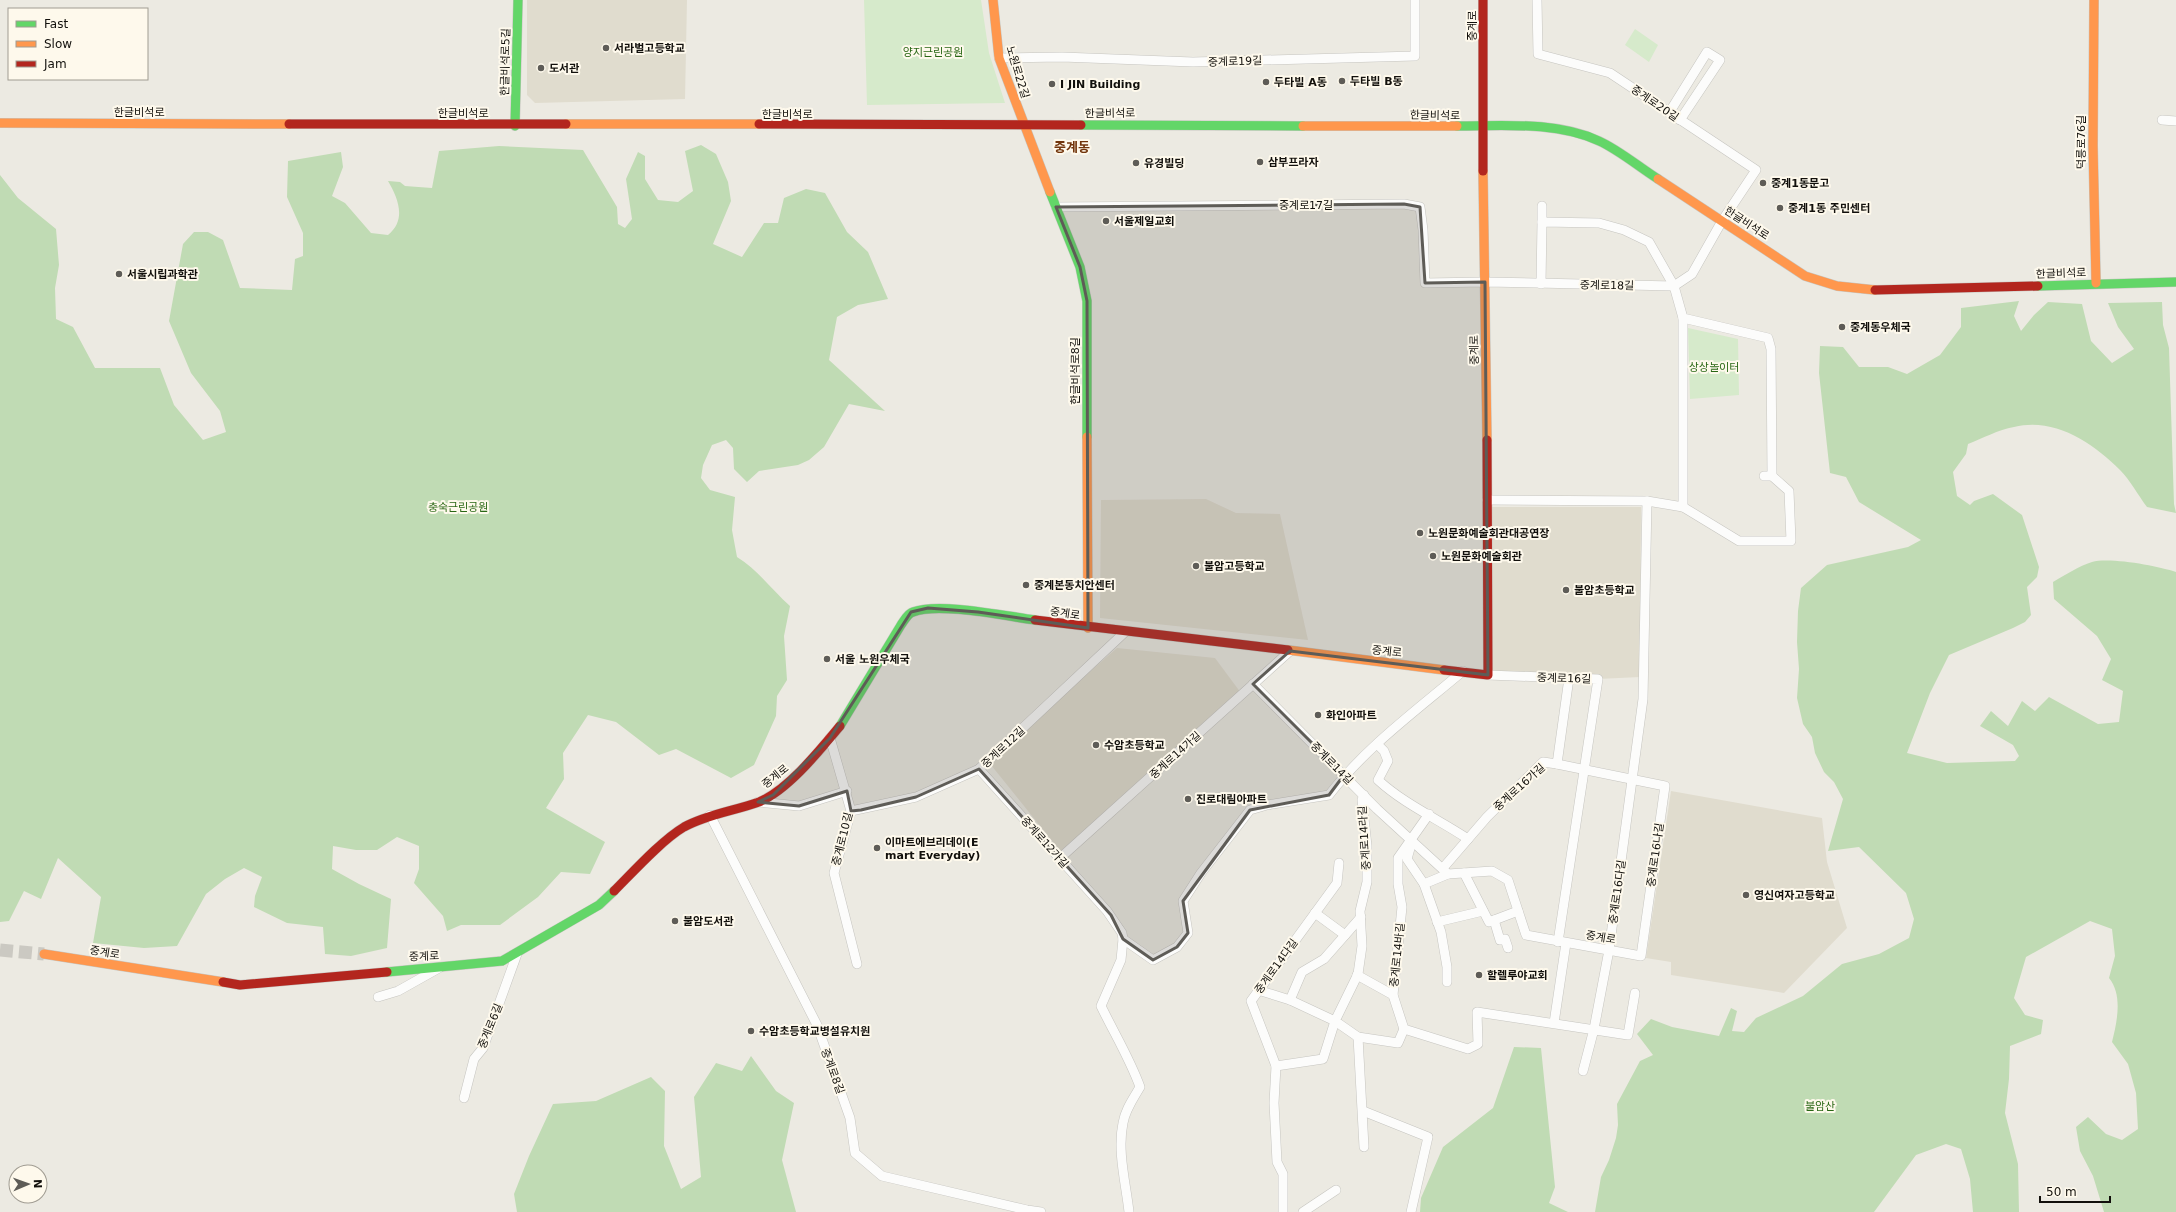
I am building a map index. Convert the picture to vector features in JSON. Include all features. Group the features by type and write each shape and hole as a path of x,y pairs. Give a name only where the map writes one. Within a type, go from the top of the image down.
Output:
{"street":[{"name":"한글비석로5길","path":"515,126 518,0"},
{"name":"노원로22길","path":"992,0 999,58 1023,125"},
{"name":"중계로19길","path":"999,58 1062,57 1193,62 1415,56 1415,0"},
{"name":"중계로","path":"44,954 240,985 406,968 440,968 502,960 517,954 599,905 657,850 683,828 710,815 758,802 773,796 804,768 845,720 901,625 911,612 928,608 1488,675 1485,282 1482,128 1483,0"},
{"name":"중계로20길","path":"1538,0 1538,54 1610,73 1756,170 1722,221"},
{"name":"덕릉로76길","path":"2094,0 2093,145 2096,283"},
{"path":"1669,113 1707,52 1720,60 1680,120"},
{"path":"2162,120 2176,121"},
{"name":"한글비석로","path":"0,123 515,126 1023,125 1482,128 1520,126 1558,129 1593,138 1621,154 1805,276 1820,282 1861,290 2176,282"},
{"name":"한글비석로8길","path":"1023,125 1080,267 1087,301 1088,628"},
{"name":"중계로17길","path":"1056,207 1404,204 1420,207 1423,230 1425,283 1485,282"},
{"path":"1541,284 1542,206"},
{"path":"1674,286 1692,274 1722,221"},
{"path":"1542,222 1599,223 1624,230 1649,242 1674,286 1683,318 1683,507"},
{"name":"중계로18길","path":"1485,282 1674,286"},
{"path":"1487,500 1647,501 1683,507 1739,541 1790,541 1789,490 1768,476 1771,349 1768,338 1683,318"},
{"path":"1633,779 1644,699 1647,501"},
{"name":"중계로12길","path":"851,811 916,797 979,769 1125,632"},
{"name":"중계로14가길","path":"1060,859 1290,651"},
{"path":"1129,1212 1121,1144 1123,1123 1128,1106 1140,1087 1134,1069 1115,1036 1101,1006 1120,960 1123,940 1153,960 1177,947 1188,933 1183,901 1201,873 1250,810 1267,805 1330,795 1344,775 1377,744 1463,671"},
{"name":"중계로16길","path":"1488,675 1598,679 1562,942 1554,1023"},
{"name":"중계로16가길","path":"1445,871 1468,839 1487,817 1543,762 1557,764 1569,678"},
{"name":"중계로14길","path":"1253,684 1364,795 1445,871"},
{"name":"중계로10길","path":"830,738 847,791 851,811 834,873 857,964"},
{"path":"1377,744 1384,751 1388,761 1378,780 1393,794 1429,814 1468,839"},
{"path":"1557,764 1585,769"},
{"name":"중계로12가길","path":"979,769 1111,915 1122,933 1123,940"},
{"name":"중계로16나길","path":"1585,769 1665,786 1641,956"},
{"name":"중계로16다길","path":"1583,1071 1594,1029 1609,950 1633,779"},
{"name":"중계로","path":"758,802 799,806 847,791"},
{"name":"중계로14라길","path":"1276,1066 1323,1060 1335,1021 1357,975 1362,946 1360,911 1367,882 1367,846 1362,800 1364,795"},
{"path":"1429,814 1412,840 1407,859 1424,884 1441,932 1447,967 1447,982"},
{"name":"중계로8길","path":"710,815 817,1025 850,1118 855,1153 882,1176 1041,1212"},
{"name":"중계로14바길","path":"1404,1029 1393,995 1402,907 1398,884 1398,858 1412,840"},
{"name":"중계로14다길","path":"1283,1212 1283,1174 1277,1162 1274,1103 1276,1066 1251,1001 1337,883 1339,863"},
{"path":"1424,884 1445,871 1464,873 1492,871 1508,880 1526,935 1562,942"},
{"path":"1464,873 1489,922 1518,911"},
{"path":"1437,922 1483,911"},
{"path":"1315,913 1345,935"},
{"path":"1290,1000 1302,972 1324,959 1360,917"},
{"path":"1494,920 1500,940 1505,939 1508,948"},
{"name":"중계로","path":"1562,942 1641,956"},
{"name":"중계로6길","path":"464,1098 474,1059 483,1048 517,954"},
{"path":"378,997 398,991 440,968"},
{"path":"1357,975 1393,995"},
{"path":"1258,990 1290,1000 1335,1021 1358,1037 1398,1043 1404,1029 1468,1049 1478,1044 1477,1012 1628,1035 1635,993"},
{"path":"1358,1037 1364,1147"},
{"path":"1363,1111 1428,1137 1411,1212"},
{"path":"1303,1212 1336,1190"}],"highlighted area":[{"path":"1404,204 1420,207 1425,283 1485,282 1488,675 1290,651 1253,684 1344,775 1329,795 1250,810 1183,901 1188,933 1177,947 1153,960 1123,939 1111,915 979,769 916,797 861,810 851,811 847,791 799,806 758,802 773,795 830,738 911,612 928,608 978,612 1088,628 1087,301 1080,267 1056,207"}],"shaded area":[{"name":"서라벌고등학교","path":"527,0 687,0 685,99 535,103 527,95"},
{"name":"불암고등학교","path":"1206,499 1236,513 1280,514 1308,640 1100,618 1101,500"},
{"name":"불암초등학교","path":"1492,507 1641,507 1640,677 1598,679 1492,672"},
{"name":"수암초등학교","path":"1117,648 1215,658 1241,693 1061,852 991,765 1029,725"},
{"name":"영신여자고등학교","path":"1671,791 1822,818 1827,862 1847,928 1784,993 1671,975 1671,962 1646,958"}],"green space":[{"name":"양지근린공원","path":"864,0 981,0 989,53 1005,103 867,105"},
{"path":"1635,29 1658,45 1649,62 1625,45"},
{"name":"충숙근린공원","path":"701,145 716,154 728,182 731,201 713,244 742,257 764,223 778,223 784,198 806,189 825,193 847,232 868,252 888,299 858,305 837,317 829,360 885,411 849,404 824,447 809,460 798,465 759,471 747,482 734,469 733,448 726,440 712,445 703,465 701,478 710,490 735,497 732,530 737,557 758,574 790,606 784,636 787,680 777,696 776,716 754,765 731,778 676,749 659,755 616,722 588,715 563,753 564,779 546,808 605,842 590,874 561,872 538,897 500,925 461,925 447,931 443,916 414,883 419,869 419,846 397,837 377,850 356,850 333,846 332,869 391,899 387,948 351,956 325,954 323,927 287,923 254,907 255,896 262,877 244,868 225,879 206,894 177,946 144,948 93,943 101,897 58,858 41,899 24,891 9,921 0,922 0,175 18,198 56,229 59,265 55,288 56,319 73,327 95,368 160,368 174,405 203,440 226,432 220,411 191,373 169,321 183,244 194,232 208,232 223,240 240,288 292,290 295,259 303,256 303,233 287,197 288,161 341,152 343,167 332,196 345,203 371,233 388,235 397,223 399,209 395,194 388,181 400,182 405,186 432,188 439,151 499,146 583,150 617,207 618,224 625,228 632,219 626,179 638,152 645,156 645,179 658,200 678,202 693,191 685,151"},
{"name":"불암산","path":"2019,301 2014,316 2021,331 2034,315 2048,302 2082,304 2091,341 2112,363 2134,349 2118,327 2108,303 2162,302 2163,325 2169,348 2174,504 2176,513 2147,507 2127,478 2109,460 2085,441 2058,429 2029,425 2008,428 1968,444 1966,454 1953,472 1957,496 1970,505 1974,501 1993,494 2022,515 2039,567 2037,577 2027,587 2031,615 2025,622 2013,628 1949,655 1930,693 1907,753 1947,763 2015,761 2019,756 2013,745 1980,726 1991,711 2008,726 2022,701 2035,711 2049,697 2098,724 2119,722 2123,691 2102,680 2111,659 2097,636 2054,599 2053,582 2082,566 2100,561 2122,561 2158,567 2176,572 2176,1212 2104,1212 2093,1176 2080,1151 2076,1127 2088,1117 2106,1134 2122,1140 2138,1129 2136,1093 2128,1064 2112,1042 2118,1009 2116,992 2109,978 2115,956 2112,929 2090,921 2026,957 2014,998 2025,1015 2043,1020 2041,1034 2010,1046 2009,1079 2005,1113 2018,1164 2019,1212 1973,1212 1970,1179 1961,1149 1946,1144 1916,1155 1874,1212 1595,1212 1601,1177 1609,1160 1616,1138 1618,1125 1617,1104 1640,1061 1653,1055 1637,1034 1651,1019 1672,1027 1719,1036 1731,1008 1737,1011 1732,1031 1744,1032 1756,1018 1803,996 1842,964 1879,954 1909,938 1914,919 1906,893 1859,847 1828,851 1843,799 1834,782 1824,772 1815,753 1812,737 1803,724 1797,698 1799,669 1797,642 1798,611 1801,588 1827,565 1908,547 1921,540 1859,502 1846,477 1830,473 1819,373 1820,346 1843,347 1859,367 1888,367 1907,374 1940,355 1961,327 1961,308"},
{"name":"상상놀이터","path":"1688,328 1738,339 1739,395 1690,399"},
{"path":"1514,1047 1541,1048 1555,1187 1549,1203 1568,1212 1420,1212 1421,1198 1443,1147 1493,1108"},
{"path":"751,1056 776,1091 794,1103 782,1160 796,1212 517,1212 514,1194 529,1156 553,1104 596,1101 651,1077 665,1091 664,1146 681,1189 701,1177 694,1097 716,1063 742,1071"}],"tunnel":[{"path":"0,950 44,954"}],"traffic: fast":[{"path":"515,126 518,0"},
{"path":"1081,125 1303,126"},
{"path":"1457,126 1511,125 1547,127 1565,130 1599,141 1614,149 1658,179"},
{"path":"1050,192 1080,267 1087,301 1087,437"},
{"path":"2038,286 2176,282"},
{"path":"840,726 901,625 911,613 924,609 939,608 990,613 1035,620"},
{"path":"387,972 502,961 599,905 614,891"}],"traffic: slow":[{"path":"993,0 999,58 1050,192"},
{"path":"2094,0 2093,145 2096,283"},
{"path":"0,123 289,124"},
{"path":"566,124 759,124"},
{"path":"1303,126 1457,126"},
{"path":"1483,171 1487,440"},
{"path":"1658,179 1805,276 1837,286 1875,290"},
{"path":"1087,437 1088,628"},
{"path":"1288,650 1444,670"},
{"path":"44,954 223,982"}],"traffic: jam":[{"path":"1483,0 1483,171"},
{"path":"289,124 566,124"},
{"path":"759,124 1081,125"},
{"path":"1875,290 2038,286"},
{"path":"1444,670 1488,675 1487,440"},
{"path":"1035,620 1288,650"},
{"path":"614,891 657,848 684,827 712,816 759,802 781,788 803,768 840,726"},
{"path":"223,982 240,985 387,972"}],"place":[{"name":"서라벌고등학교","path":"606,48"},
{"name":"도서관","path":"541,68"},
{"name":"두타빌 B동","path":"1342,81"},
{"name":"두타빌 A동","path":"1266,82"},
{"name":"I JIN Building","path":"1052,84"},
{"name":"삼부프라자","path":"1260,162"},
{"name":"유경빌딩","path":"1136,163"},
{"name":"중계1동문고","path":"1763,183"},
{"name":"중계1동 주민센터","path":"1780,208"},
{"name":"서울제일교회","path":"1106,221"},
{"name":"서울시립과학관","path":"119,274"},
{"name":"중계동우체국","path":"1842,327"},
{"name":"노원문화예술회관대공연장","path":"1420,533"},
{"name":"노원문화예술회관","path":"1433,556"},
{"name":"불암고등학교","path":"1196,566"},
{"name":"중계본동치안센터","path":"1026,585"},
{"name":"불암초등학교","path":"1566,590"},
{"name":"서울 노원우체국","path":"827,659"},
{"name":"화인아파트","path":"1318,715"},
{"name":"수암초등학교","path":"1096,745"},
{"name":"진로대림아파트","path":"1188,799"},
{"name":"이마트에브리데이(E mart Everyday)","path":"877,848"},
{"name":"영신여자고등학교","path":"1746,895"},
{"name":"불암도서관","path":"675,921"},
{"name":"할렐루야교회","path":"1479,975"},
{"name":"수암초등학교병설유치원","path":"751,1031"}],"district":[{"name":"중계동","path":"1072,147"}]}
